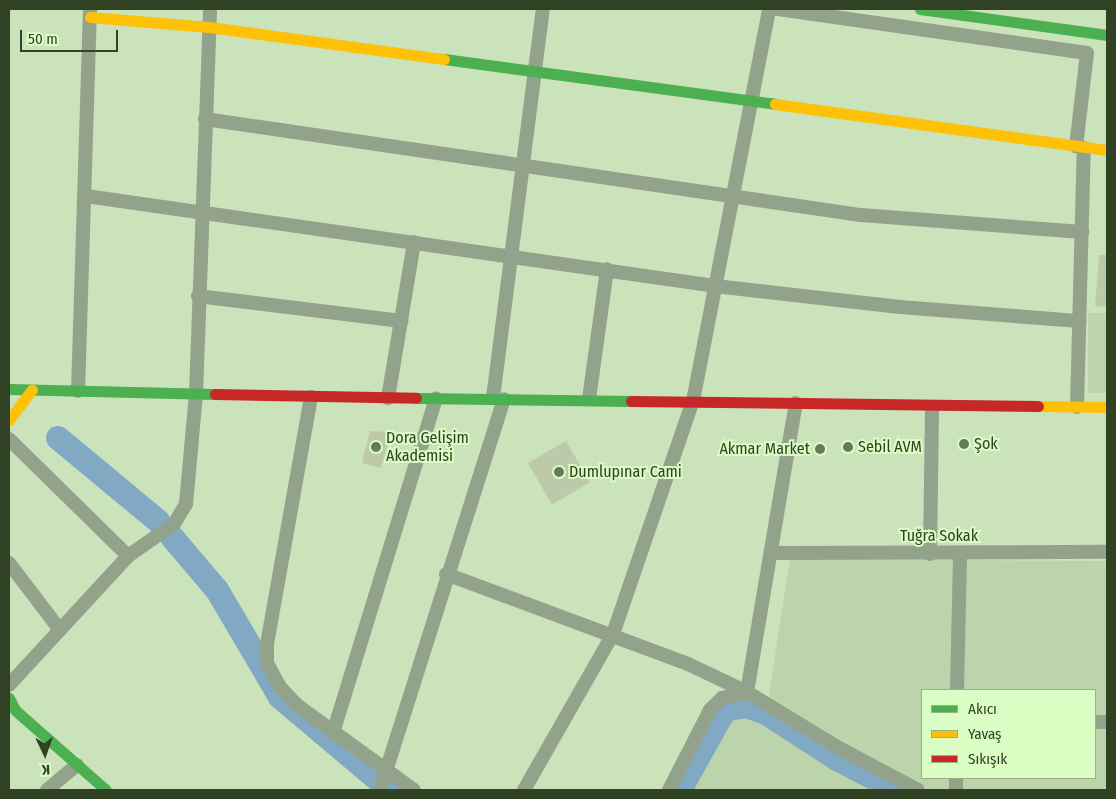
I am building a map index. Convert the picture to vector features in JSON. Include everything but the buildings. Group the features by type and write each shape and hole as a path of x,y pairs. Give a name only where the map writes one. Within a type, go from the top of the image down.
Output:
{"main road":[{"path":"920,9 1107,35"},
{"path":"90,13 210,27 752,103 1107,150"},
{"path":"1091,33 1107,28"},
{"path":"9,389 311,397 589,399 932,407 1107,407"},
{"path":"9,420 32,390"},
{"path":"11,708 106,790"}],"street":[{"path":"9,685 128,556 174,524 186,504 196,394 204,119 210,9"},
{"path":"380,790 384,768 446,574 498,398 511,256 543,9"},
{"path":"524,790 614,634 693,401 735,195 769,9"},
{"path":"778,9 1087,53 1080,147 1082,232 1077,408"},
{"path":"78,391 86,196 90,13"},
{"path":"204,119 861,214 1082,232"},
{"path":"86,196 201,210 715,286 900,307 1079,321"},
{"path":"388,398 414,242"},
{"path":"589,399 607,269"},
{"path":"198,296 401,321"},
{"path":"311,397 266,652 271,672 280,688 334,732 414,790"},
{"path":"334,732 436,399"},
{"path":"747,692 796,404"},
{"path":"930,554 932,407"},
{"path":"9,439 128,556"},
{"name":"Tuğra Sokak","path":"771,552 930,554 1107,552"},
{"path":"957,689 960,554"},
{"path":"9,563 60,630"},
{"path":"446,574 614,634 747,692 838,748 918,790"},
{"path":"670,790 710,710 722,698 747,692"},
{"path":"47,790 77,765"}],"green space":[{"path":"1088,313 1107,313 1107,393 1088,393"},
{"path":"790,559 1107,561 1107,790 680,790 722,715 728,709 746,706 766,713"}],"waterway":[{"path":"58,438 158,521"},
{"path":"172,537 217,590 280,697 390,790"},
{"path":"680,790 722,715 728,709 746,706 766,713 837,759 897,790"}],"traffic: fast":[{"path":"920,9 1107,35"},
{"path":"444,59 775,104"},
{"path":"9,389 215,394"},
{"path":"416,398 631,401"},
{"path":"9,698 15,710 106,790"}],"traffic: slow":[{"path":"90,17 209,27 444,59"},
{"path":"775,104 1107,150"},
{"path":"9,420 32,390"},
{"path":"1038,406 1107,407"}],"traffic: jam":[{"path":"215,394 416,398"},
{"path":"631,401 1038,406"}],"place":[{"name":"Şok","path":"964,444"},
{"name":"Dora Gelişim Akademisi","path":"376,447"},
{"name":"Sebil AVM","path":"848,447"},
{"name":"Akmar Market","path":"820,449"},
{"name":"Dumlupınar Cami","path":"559,472"}]}
